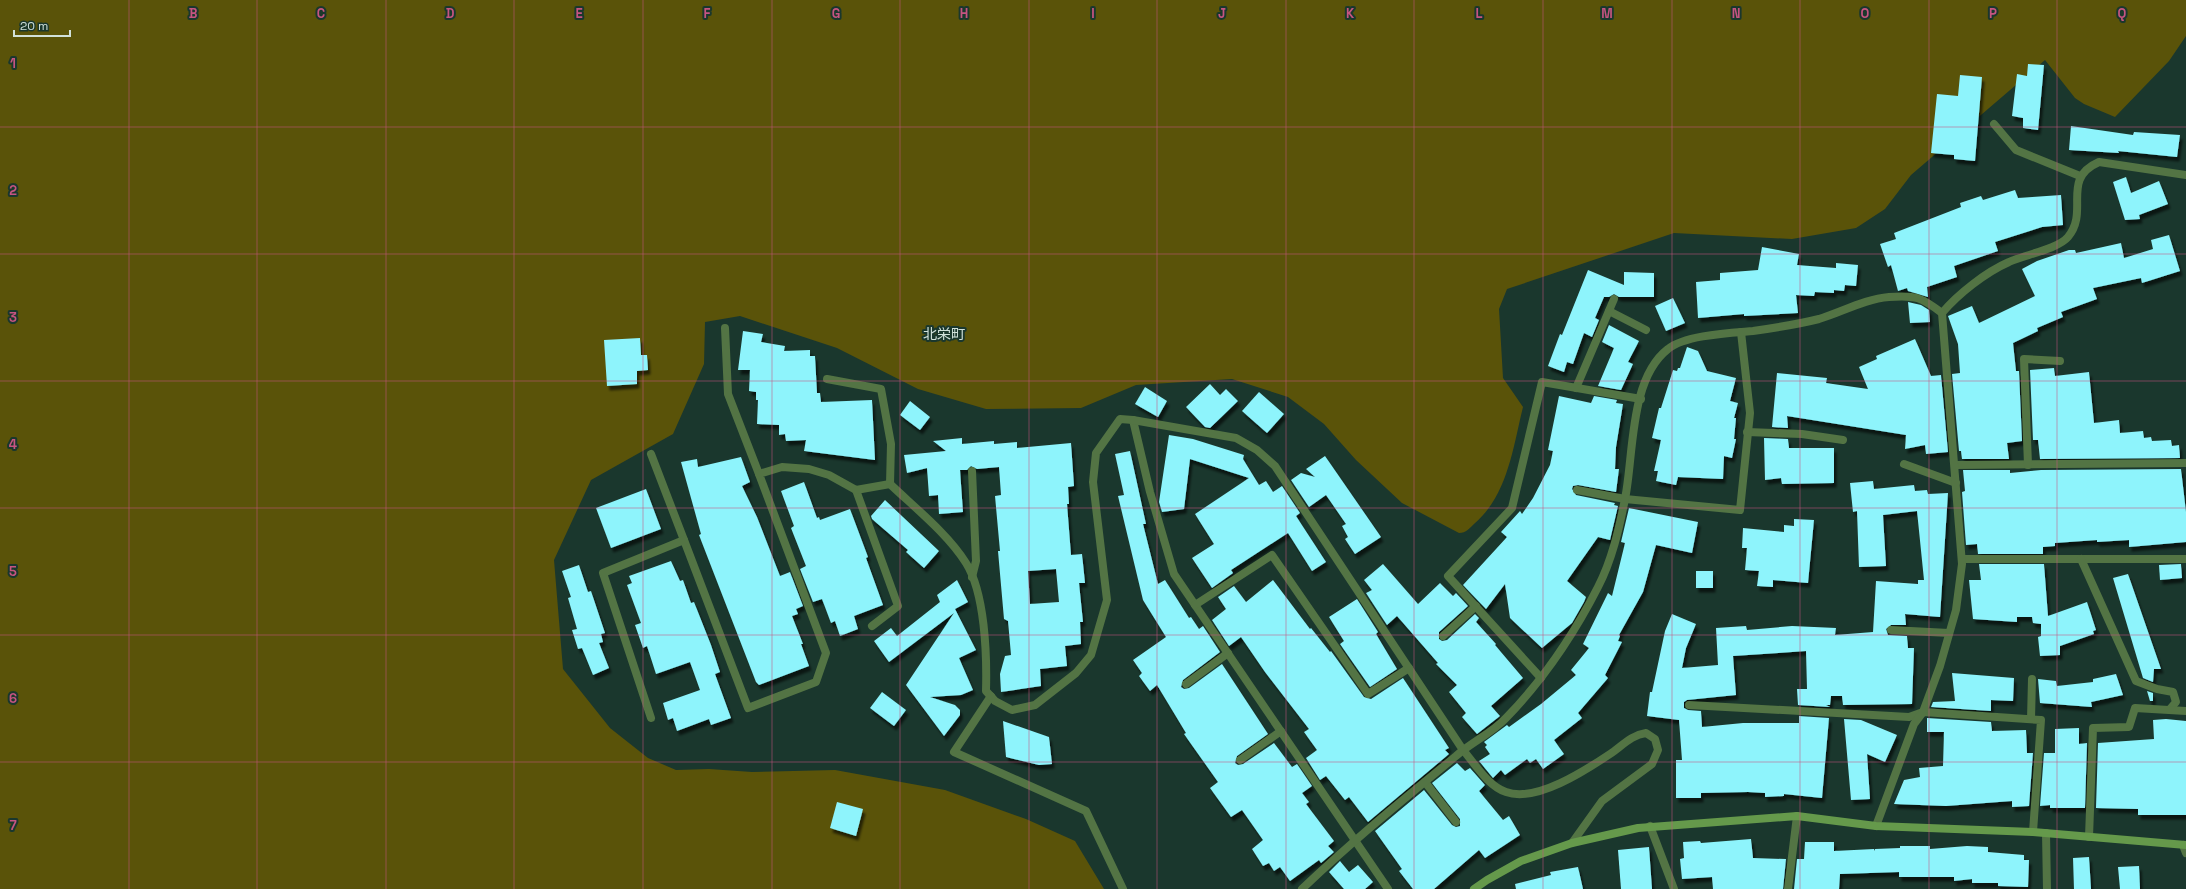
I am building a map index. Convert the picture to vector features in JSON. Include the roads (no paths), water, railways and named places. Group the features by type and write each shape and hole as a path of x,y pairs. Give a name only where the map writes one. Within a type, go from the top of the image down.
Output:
{"street":[{"path":"1994,124 2016,150 2080,176"},
{"path":"1942,313 1962,293 2009,262 2044,250 2067,239 2075,226 2080,176 2088,167 2100,162 2186,176"},
{"path":"1302,889 1355,840 1463,750 1484,736 1505,719 1541,678 1579,624 1607,570 1625,499 1640,398 1644,384 1655,362 1669,347 1707,336 1818,319 1887,297 1921,297 1942,313 1962,559 1956,610 1940,666 1923,712 1914,724 1876,826"},
{"path":"1576,388 1614,299"},
{"path":"1609,311 1646,330"},
{"path":"651,454 748,708 816,682 826,653 728,394 725,328"},
{"path":"1577,490 1625,499 1740,510 1750,413 1741,332"},
{"path":"2028,465 2024,359 2060,360"},
{"path":"828,379 881,389 891,444 890,484 945,537 967,563 978,596 987,651 986,691 995,701 1012,710 1035,705 1076,673 1090,655 1107,600 1093,482 1096,453 1120,419 1236,438 1257,450 1275,466 1463,750 1493,784 1507,793 1526,794 1548,789 1585,770 1636,735 1646,733 1652,735 1658,744 1658,750 1652,764 1602,801 1572,843"},
{"path":"1541,678 1448,576 1512,508 1542,382 1640,398"},
{"path":"1133,420 1150,492 1174,574 1388,889"},
{"path":"1747,432 1802,434 1843,440"},
{"path":"1955,465 2185,463"},
{"path":"1904,464 1956,483"},
{"path":"759,474 782,467 809,469 829,475 856,490 890,484"},
{"path":"972,471 976,561 972,577"},
{"path":"856,490 898,606 872,626"},
{"path":"651,718 603,573 684,540"},
{"path":"1195,605 1272,555 1368,694 1409,668"},
{"path":"1962,559 2186,559"},
{"path":"2082,559 2136,681 2157,689 2173,692 2176,702 2170,709"},
{"path":"1443,636 1476,606"},
{"path":"1891,630 1949,633"},
{"path":"1186,684 1228,653"},
{"path":"2030,719 2032,679"},
{"path":"991,696 954,752 1086,811 1123,889"},
{"path":"1688,705 1909,717 1923,712 2042,720 2033,832"},
{"path":"2089,837 2093,728 2129,727 2135,708 2186,711"},
{"path":"1240,760 1281,731"},
{"path":"1425,782 1456,822"},
{"path":"1474,889 1521,861 1572,843 1650,826 1797,816 1876,826 2046,833 2185,848"},
{"path":"1788,889 1797,816"},
{"path":"1650,826 1674,889"},
{"path":"2046,833 2047,889"}],"district":[{"name":"北栄町","path":"944,334"}]}
